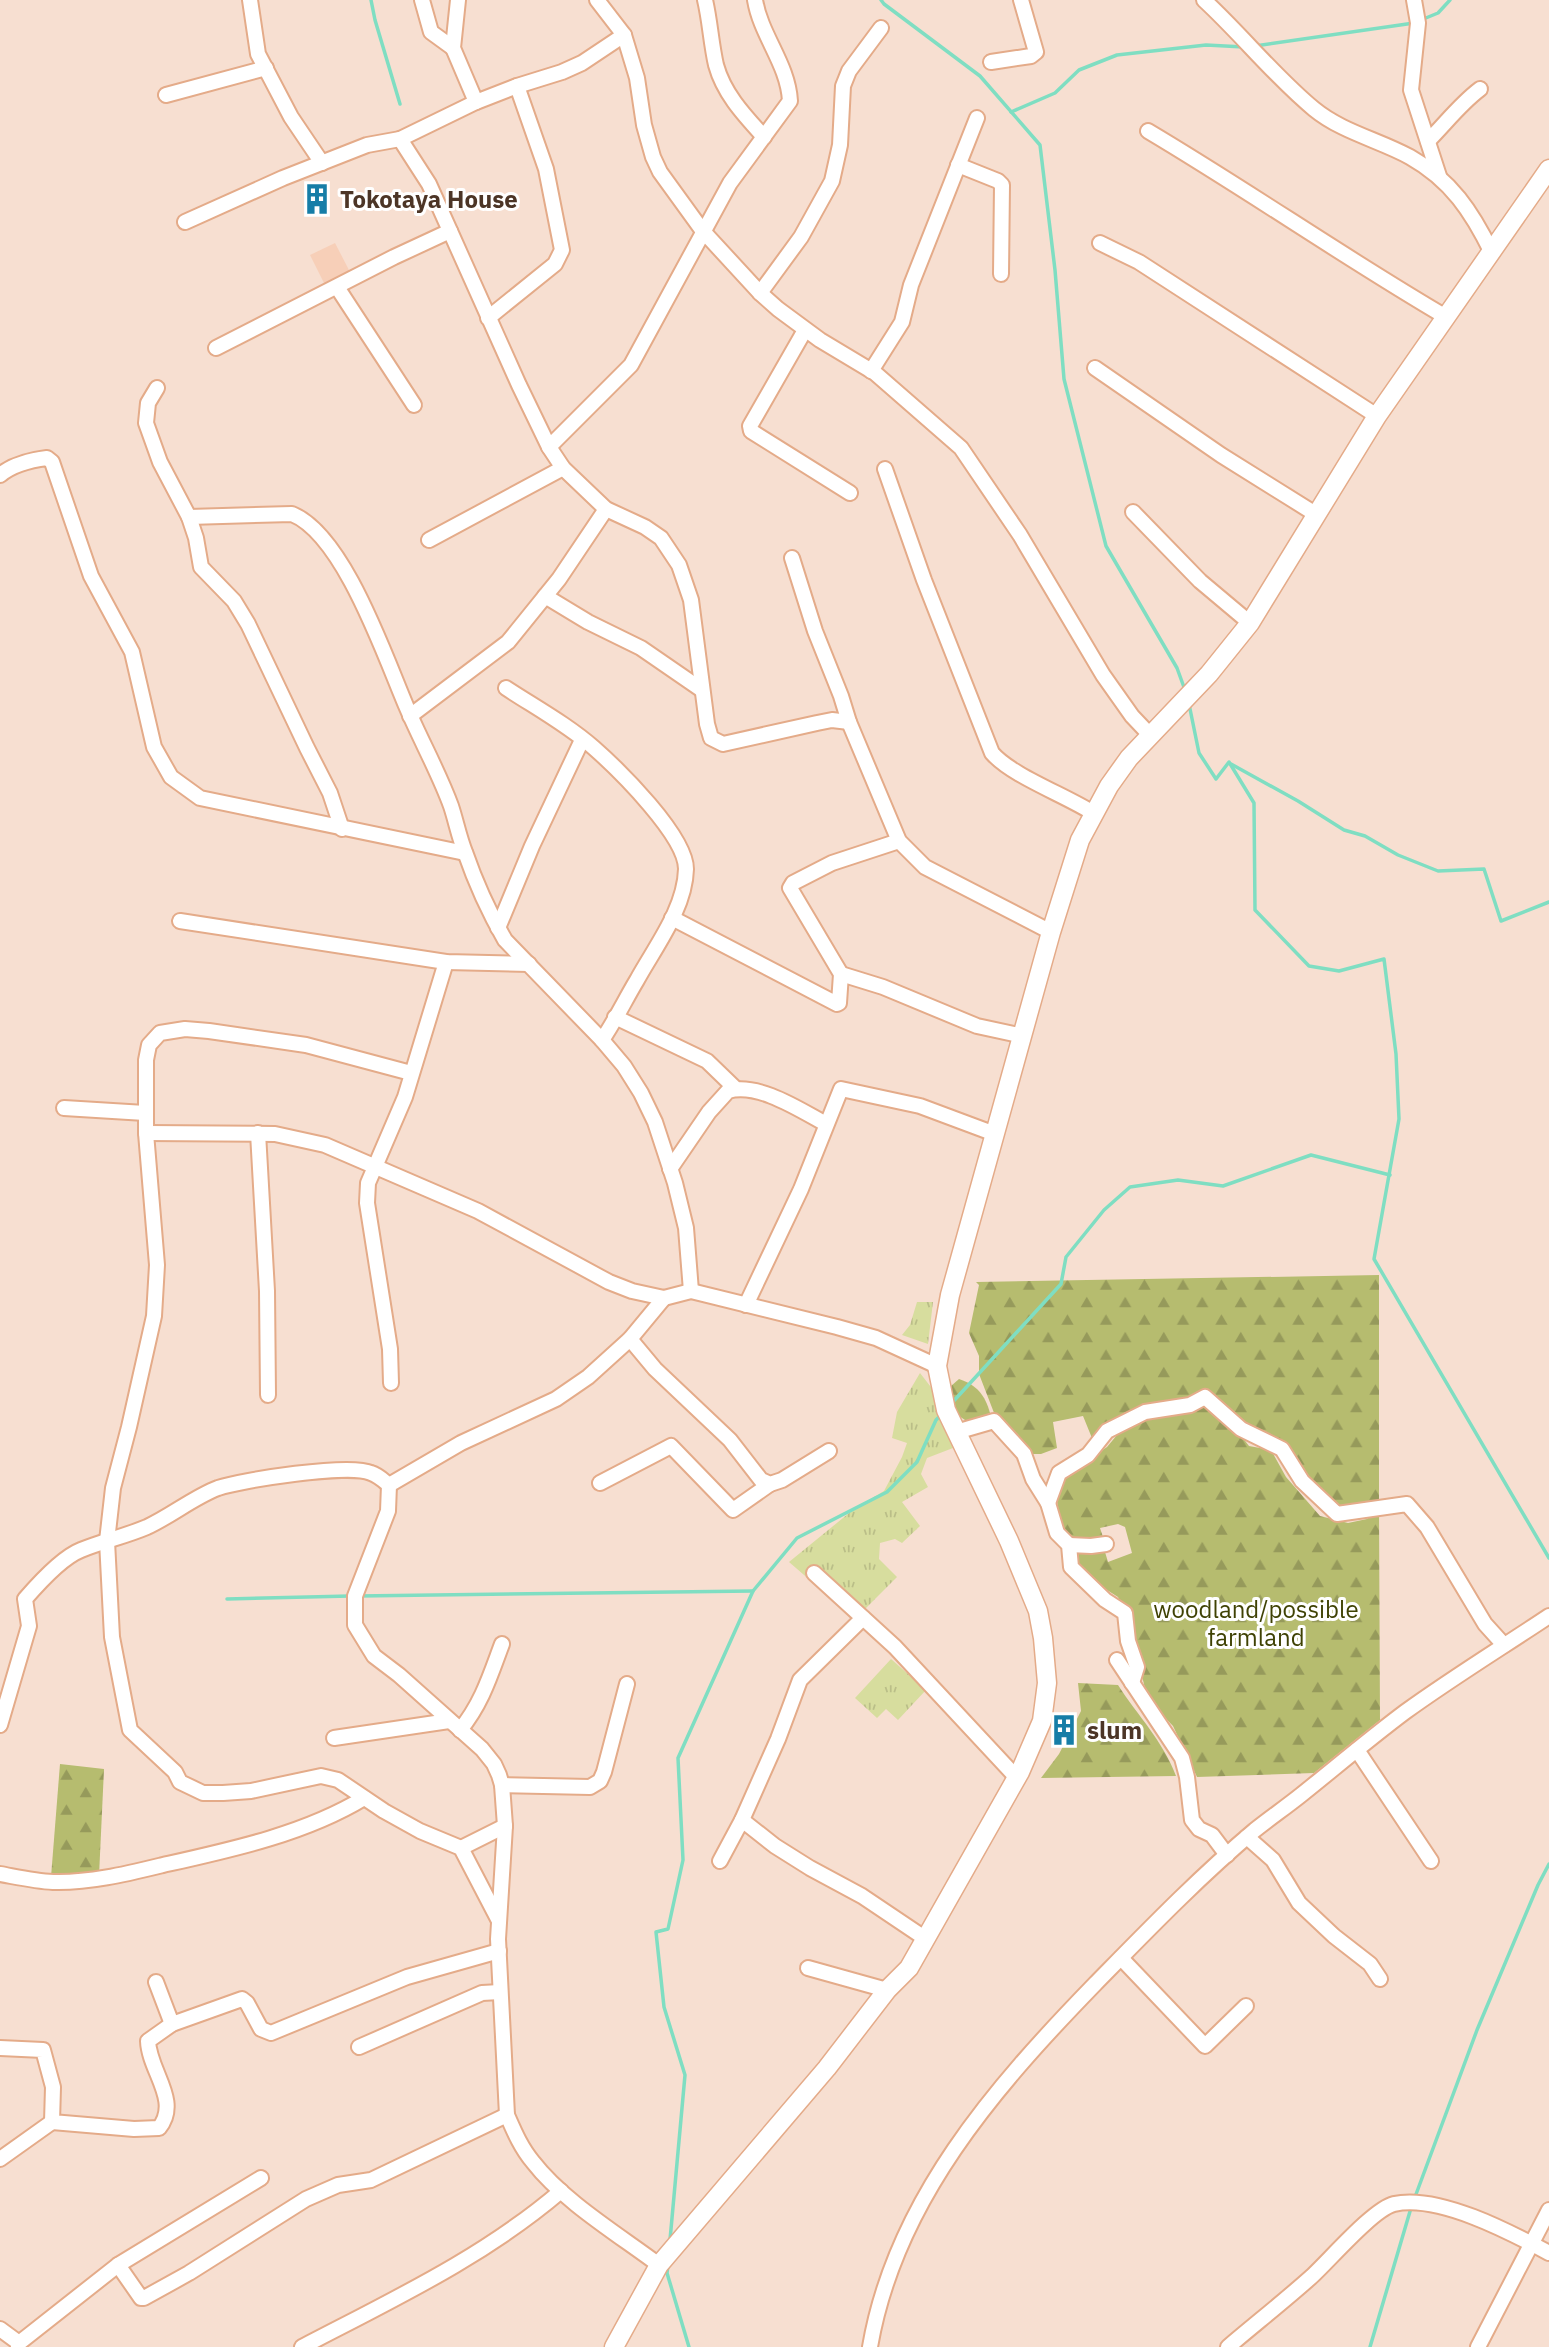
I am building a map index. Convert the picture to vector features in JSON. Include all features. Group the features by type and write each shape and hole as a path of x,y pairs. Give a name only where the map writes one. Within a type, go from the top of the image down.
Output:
{"main road":[{"path":"614,2347 659,2265 827,2068 887,1990 909,1968 1017,1778 1042,1721 1047,1682 1038,1611 1009,1541 946,1410 937,1366 950,1295 1051,932 1080,840 1093,813 1129,758 1209,674 1251,623 1377,416 1549,169"}],"street":[{"path":"250,0 258,54 291,117 322,163"},
{"path":"422,0 431,32 453,48"},
{"path":"458,0 453,48 476,102"},
{"path":"597,0 624,35 637,78 644,125 653,157 660,172 702,230 760,293 805,330 872,371 961,448 1020,535 1103,675 1132,716 1150,735"},
{"path":"705,0 717,67 724,85 736,107 764,137"},
{"path":"549,447 631,365 702,230 730,183 790,101 779,58 758,20 755,0"},
{"path":"991,62 1036,52 1021,0"},
{"path":"1204,0 1315,110 1352,131 1409,156 1439,176 1475,217 1492,253"},
{"path":"1414,0 1418,23 1411,90 1439,176"},
{"path":"760,293 801,237 832,181 840,145 843,86 849,71 881,29"},
{"path":"185,222 367,145 400,139 476,102 562,72 582,63 624,35"},
{"path":"166,95 265,68"},
{"path":"488,318 555,264 562,250 546,169 517,86"},
{"path":"1428,141 1454,116 1460,105 1480,89"},
{"path":"872,371 902,322 911,285 977,118"},
{"path":"1148,131 1240,186 1372,274 1446,317"},
{"path":"400,139 429,184 549,447 563,468 606,509 662,538 679,565 691,600 711,738 723,744 832,720 849,722"},
{"path":"958,165 1002,185 1001,274"},
{"path":"215,348 450,231"},
{"path":"1100,243 1150,269 1377,416"},
{"path":"337,287 414,405"},
{"path":"805,330 750,426 751,431 850,493"},
{"path":"1095,368 1221,455 1317,515"},
{"path":"157,388 148,403 146,423 160,462 189,517 201,567 234,601 248,624 330,793 342,829"},
{"path":"0,475 7,469 36,459 47,458 52,463 91,576 132,652 154,747 171,777 200,798 465,853"},
{"path":"429,540 563,468"},
{"path":"886,469 924,580 992,753 1007,767 1093,813"},
{"path":"411,716 508,642 545,596 606,509"},
{"path":"1133,512 1200,582 1251,623"},
{"path":"189,517 292,514 315,528 343,567 394,672 451,806 465,853 498,928 505,940 624,1066 655,1122 686,1228 691,1291"},
{"path":"792,558 815,631 849,722 899,841 925,867 1051,932"},
{"path":"545,596 588,622 641,648 702,690"},
{"path":"506,688 582,740 634,788 665,824 683,853 686,868 681,895 672,918 602,1040"},
{"path":"498,928 532,846 582,740"},
{"path":"672,918 837,1004 841,974 790,888 793,883 832,863 899,841"},
{"path":"180,921 446,962 529,964"},
{"path":"391,1383 390,1349 367,1203 368,1183 405,1097 446,962"},
{"path":"841,974 883,987 977,1026 1023,1036"},
{"path":"615,1017 707,1061 736,1089"},
{"path":"411,1073 306,1045 209,1031 185,1029 160,1033 149,1045 146,1060 145,1113 157,1265 154,1316 113,1488 107,1541 112,1637 127,1724 133,1734 175,1772 180,1782 203,1793 223,1793 251,1791 321,1776 338,1780 420,1831 461,1849 498,1919"},
{"path":"746,1305 801,1189 839,1093 845,1088 920,1106 995,1134"},
{"path":"670,1168 709,1112 728,1091 736,1089 779,1099 826,1124"},
{"path":"64,1108 145,1113"},
{"path":"146,1133 275,1134 325,1145 478,1211 609,1282 632,1291 664,1298 691,1291 876,1338 937,1366"},
{"path":"258,1133 267,1291 268,1395"},
{"path":"389,1485 461,1443 556,1399 589,1377 630,1339 664,1298"},
{"path":"630,1339 655,1369 730,1440 761,1480 769,1484"},
{"path":"1048,1503 1059,1473 1088,1455 1107,1432 1145,1412 1190,1405 1205,1397 1241,1429 1282,1449 1302,1481 1337,1514 1407,1504 1427,1527 1485,1625 1504,1645"},
{"path":"956,1432 994,1421 1024,1454 1033,1479 1048,1503 1057,1533 1069,1545 1071,1567 1105,1600 1125,1613 1128,1641 1136,1667 1132,1682"},
{"path":"600,1483 671,1446 733,1510 769,1484 782,1480 829,1451"},
{"path":"0,1725 2,1702 16,1670 29,1626 25,1599 79,1550 173,1514 217,1489 268,1477 345,1470 370,1472 389,1485"},
{"path":"389,1485 388,1511 355,1595 355,1625 374,1656 482,1749 494,1764 502,1785 505,1826 498,1919 507,2115 518,2140 533,2162 561,2191 659,2265"},
{"path":"1069,1545 1106,1544"},
{"path":"814,1573 895,1647 1017,1778"},
{"path":"870,2347 879,2301 895,2258 929,2190 983,2108 1021,2061 1178,1898 1247,1837 1406,1712 1549,1616"},
{"path":"720,1861 742,1820 778,1739 800,1680 863,1618"},
{"path":"334,1738 455,1726 479,1704 502,1644"},
{"path":"1117,1660 1182,1759 1192,1820 1199,1829 1212,1835 1227,1854"},
{"path":"0,1680 16,1670"},
{"path":"502,1785 590,1787 600,1781 626,1684"},
{"path":"1357,1750 1431,1861"},
{"path":"0,1874 52,1882 99,1880 188,1860 289,1832 350,1807 364,1798"},
{"path":"742,1820 775,1846 862,1896 926,1939"},
{"path":"461,1849 505,1826"},
{"path":"1247,1837 1273,1860 1299,1903 1334,1936 1370,1964 1380,1979"},
{"path":"0,2159 52,2122 134,2129 159,2128 167,2112 165,2092 149,2054 148,2041 172,2024 242,1999 261,2029 271,2033 407,1977 499,1951"},
{"path":"1121,1958 1205,2046 1246,2006"},
{"path":"808,1968 887,1990"},
{"path":"156,1982 172,2024"},
{"path":"359,2047 482,1993 500,1992"},
{"path":"0,2048 43,2050 53,2087 52,2122"},
{"path":"118,2265 141,2298 144,2298 189,2273 306,2199 338,2185 371,2180 507,2115"},
{"path":"0,2329 18,2345 118,2265 261,2179"},
{"path":"302,2347 463,2262 526,2221 561,2191"},
{"path":"1228,2347 1311,2277 1378,2212 1393,2204 1415,2202 1479,2217 1549,2253"},
{"path":"1478,2347 1549,2210"}],"shaded area":[{"path":"335,243 350,272 325,285 310,255"}],"green space":[{"path":"1379,1275 1379,1500 1362,1512 1345,1515 1272,1440 1247,1430 1227,1406 1203,1398 1141,1406 1124,1413 1108,1435 1094,1443 1083,1416 1053,1422 1057,1448 1041,1454 1025,1454 996,1418 979,1374 979,1356 969,1333 979,1285 976,1282"},
{"path":"917,1302 933,1302 928,1344 902,1335 910,1325"},
{"path":"920,1373 934,1391 953,1448 927,1458 921,1474 928,1487 902,1502 920,1526 902,1543 895,1539 880,1543 879,1559 897,1577 855,1619 789,1562 854,1509 884,1491 907,1443 892,1438 897,1412"},
{"path":"959,1379 971,1384 979,1392 990,1413 968,1422 956,1414 951,1386"},
{"name":"woodland/possible farmland","path":"1211,1406 1226,1416 1249,1446 1271,1450 1286,1477 1320,1516 1348,1523 1367,1519 1379,1508 1380,1720 1314,1773 1197,1777 1173,1726 1148,1700 1126,1613 1118,1597 1077,1571 1075,1552 1105,1552 1108,1562 1132,1553 1125,1527 1118,1524 1100,1528 1104,1540 1073,1543 1062,1530 1056,1482 1107,1447 1132,1417"},
{"path":"891,1659 926,1690 898,1720 886,1709 877,1718 855,1698"},
{"path":"1078,1683 1118,1685 1157,1740 1176,1776 1041,1778 1059,1754 1081,1711"},
{"path":"60,1764 104,1769 99,1876 51,1877"}],"waterway":[{"path":"371,0 400,104"},
{"path":"881,0 980,76 1040,145 1055,270 1064,379 1106,546 1177,668 1185,690"},
{"path":"1421,20 1438,13 1450,0"},
{"path":"1255,46 1414,23"},
{"path":"1011,112 1055,93 1079,70 1117,55 1206,45 1244,47"},
{"path":"1189,704 1199,753 1216,779 1229,762 1254,803 1255,910 1309,966 1339,971 1384,959 1396,1054 1399,1119 1374,1259 1549,1558"},
{"path":"1231,764 1344,830 1365,836 1398,855 1438,871 1484,869 1501,921 1549,902"},
{"path":"950,1405 1061,1284 1066,1257 1104,1210 1130,1187 1178,1180 1223,1186 1311,1155 1390,1175"},
{"path":"670,2240 685,2075 664,2007 656,1932 668,1929 683,1860 678,1758 753,1591 797,1538 887,1492 917,1462 936,1420 943,1413"},
{"path":"358,1596 753,1591"},
{"path":"227,1599 350,1596"},
{"path":"1415,2197 1477,2030 1549,1864"},
{"path":"1370,2347 1411,2208"},
{"path":"668,2265 667,2273 689,2347"}],"place":[{"name":"Tokotaya House","path":"317,199"},
{"name":"slum","path":"1064,1730"}]}
